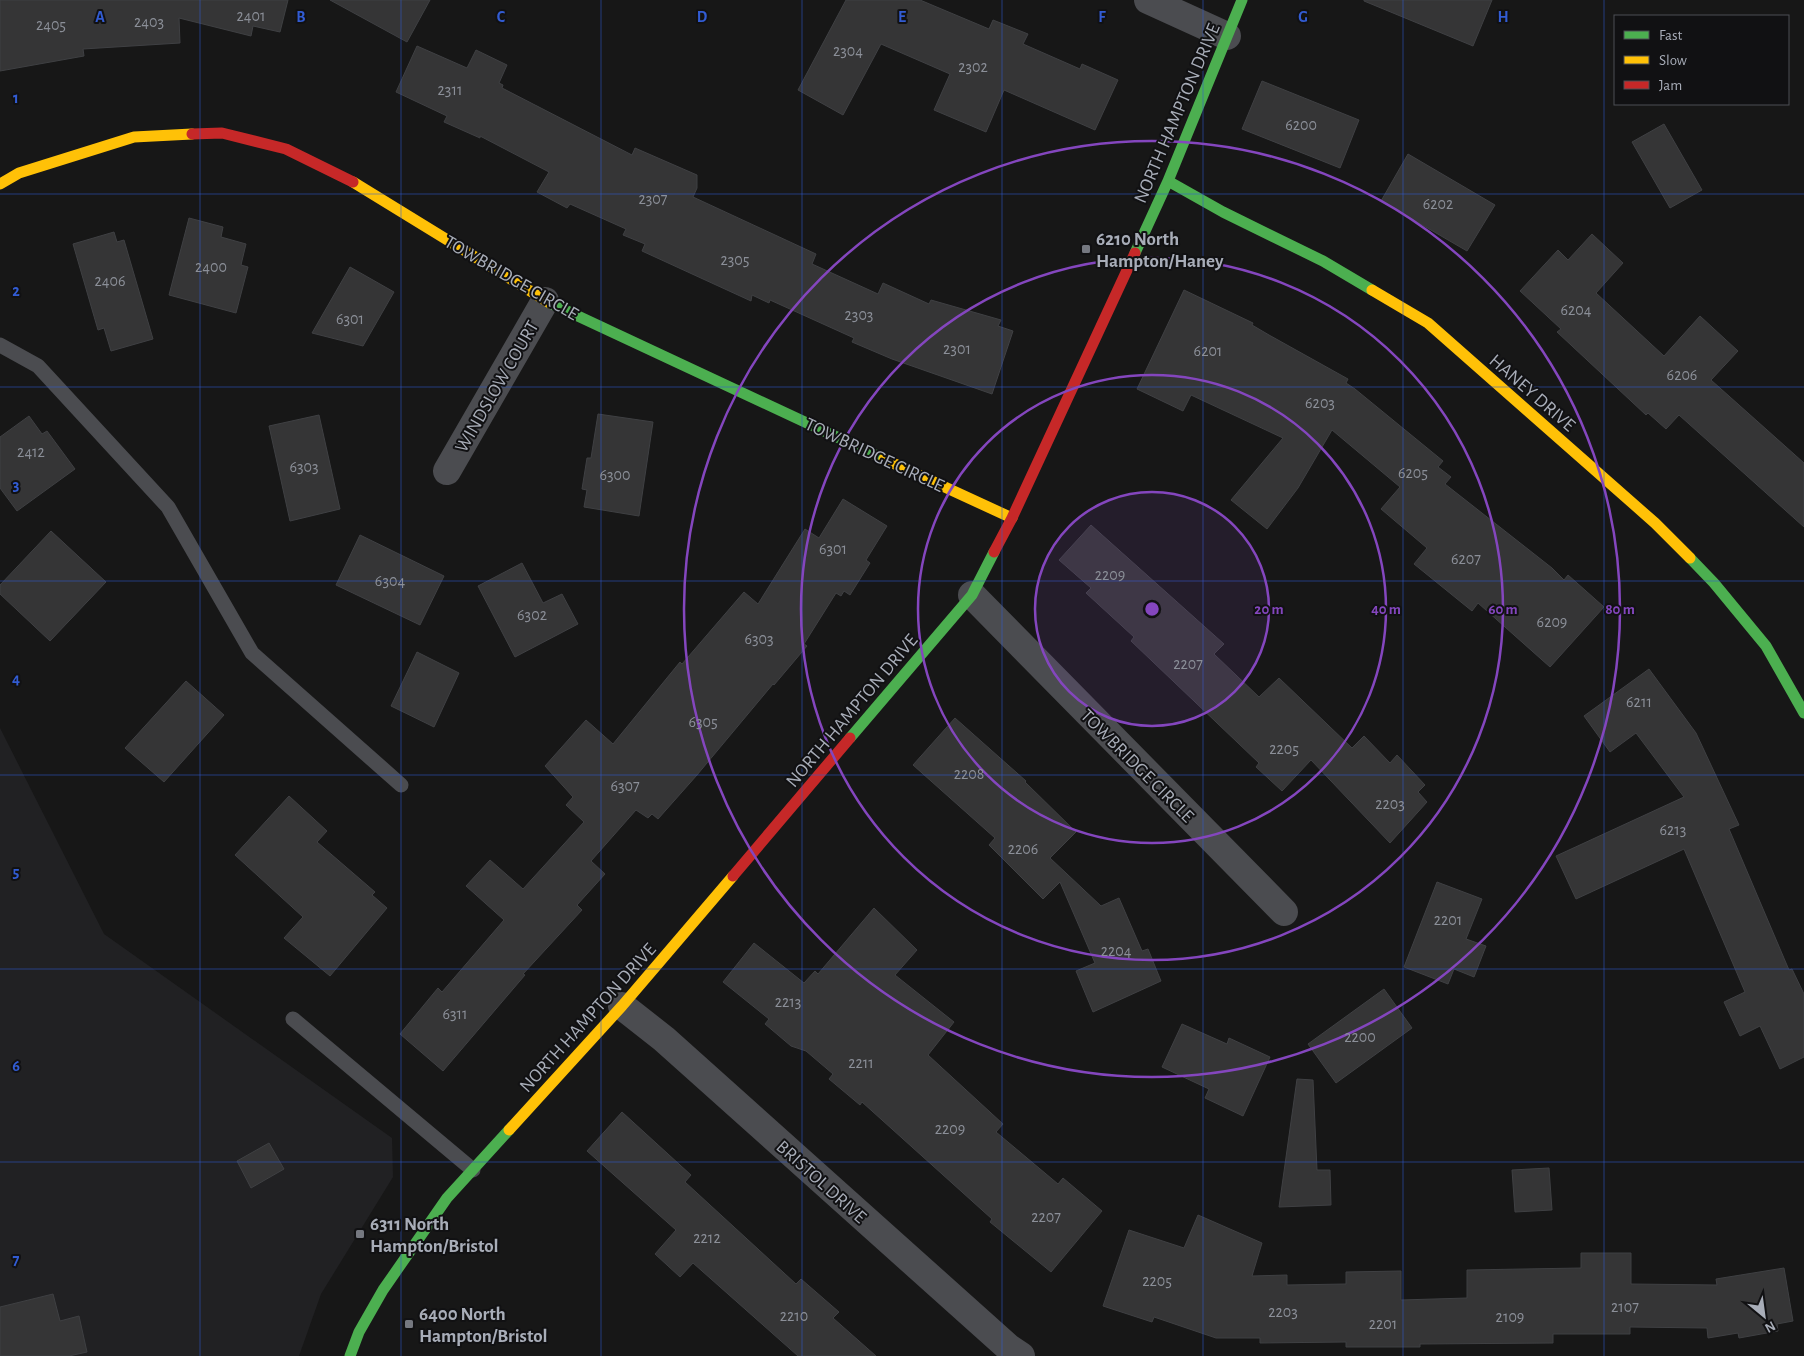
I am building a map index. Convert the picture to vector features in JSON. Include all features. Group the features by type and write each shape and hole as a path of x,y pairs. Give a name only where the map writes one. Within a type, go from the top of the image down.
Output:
{"street":[{"path":"1148,0 1227,36"},
{"name":"NORTH HAMPTON DRIVE","path":"350,1356 359,1332 383,1290 447,1198 622,1006 972,595 1012,518 1168,181 1242,0"},
{"name":"TOWBRIDGE CIRCLE","path":"0,184 19,173 134,137 222,133 286,149 363,187 545,301 1012,518"},
{"name":"HANEY DRIVE","path":"1168,181 1223,212 1323,261 1428,323 1655,522 1714,583 1766,646 1804,713"},
{"name":"WINDSLOW COURT","path":"447,471 545,301"},
{"name":"TOWBRIDGE CIRCLE","path":"972,595 1284,912"},
{"name":"BRISTOL DRIVE","path":"622,1006 664,1039 1009,1348 1022,1356"}],"lane":[{"path":"0,345 38,366 168,507 252,653 401,785"},
{"path":"293,1019 472,1170"}],"shaded area":[{"path":"0,728 104,934 392,1138 393,1177 321,1294 299,1356 0,1356"}],"building":[{"path":"0,0 288,0 280,32 253,26 251,36 179,18 180,43 83,49 84,56 0,71"},
{"path":"330,0 430,0 407,42"},
{"path":"846,0 920,0 989,29 993,20 1028,34 1023,44 1080,69 1082,64 1118,80 1095,130 1004,90 986,132 934,110 950,74 881,44 843,115 798,90"},
{"path":"1364,0 1492,0 1473,46"},
{"path":"417,46 467,68 476,50 507,65 499,83 503,85 502,88 632,155 635,148 697,175 697,188 693,197 816,254 812,264 878,294 883,283 929,304 931,300 1001,320 998,326 1013,331 992,394 892,359 852,342 854,338 770,300 769,303 752,295 751,301 642,251 645,244 623,235 626,229 570,204 567,208 537,192 549,172 480,136 480,138 444,122 447,116 396,92"},
{"path":"1262,81 1359,120 1340,168 1242,129"},
{"path":"1664,124 1702,190 1670,208 1632,142"},
{"path":"1408,154 1495,205 1467,251 1381,201"},
{"path":"189,218 223,227 221,237 246,244 241,265 248,267 236,313 169,295"},
{"path":"114,232 117,242 124,240 153,339 111,351 104,328 98,330 73,244"},
{"path":"1592,234 1623,263 1596,293 1664,356 1700,316 1738,351 1711,380 1804,463 1804,527 1679,415 1666,429 1648,413 1646,415 1557,332 1561,329 1520,291 1558,250 1568,260"},
{"path":"350,267 394,292 363,346 312,333"},
{"path":"1184,290 1253,323 1252,325 1348,379 1346,383 1443,461 1438,467 1451,477 1445,484 1552,568 1564,580 1568,575 1604,607 1550,667 1478,603 1472,611 1414,564 1427,548 1381,509 1400,487 1332,430 1298,488 1267,529 1231,500 1283,438 1191,395 1183,411 1137,389"},
{"path":"598,414 653,422 639,516 584,507 587,490 582,489 587,458 591,458"},
{"path":"319,415 340,509 290,521 269,426"},
{"path":"29,416 42,434 47,431 75,469 17,511 0,488 0,437"},
{"path":"843,499 887,526 866,560 870,563 850,595 844,591 841,596 836,593 804,644 807,646 658,819 652,814 648,818 636,810 591,861 605,874 577,905 582,910 523,974 525,975 443,1071 400,1034 438,988 442,992 504,920 466,886 490,860 523,889 584,822 566,805 573,797 545,766 586,720 613,744 680,662 682,664 744,592 758,604 805,529 819,538"},
{"path":"1091,525 1224,644 1214,654 1259,697 1279,678 1352,748 1364,736 1390,763 1397,755 1425,785 1418,792 1427,802 1390,843 1311,760 1282,791 1256,767 1259,763 1131,641 1134,637 1086,593 1091,588 1059,560"},
{"path":"51,531 106,582 50,641 0,594 0,585"},
{"path":"360,535 444,576 420,625 336,585"},
{"path":"522,563 543,603 562,594 578,624 515,657 478,586"},
{"path":"417,652 459,673 434,727 391,706"},
{"path":"1649,669 1696,733 1739,825 1729,829 1789,970 1792,969 1804,994 1804,1057 1780,1069 1760,1026 1740,1036 1724,1002 1745,992 1684,849 1576,899 1556,856 1684,797 1636,733 1610,752 1584,716"},
{"path":"186,681 224,715 164,782 125,748"},
{"path":"955,718 1026,781 1076,832 1050,858 1101,906 1119,898 1142,951 1148,949 1161,981 1093,1012 1076,971 1095,963 1060,882 1043,899 989,845 995,838 913,765"},
{"path":"289,796 327,831 317,842 375,892 372,895 387,908 330,976 284,938 303,917 235,855"},
{"path":"1437,882 1482,899 1466,939 1486,946 1474,977 1454,969 1448,984 1404,967"},
{"path":"874,908 917,950 895,975 954,1022 928,1055 1003,1124 996,1132 1058,1184 1063,1178 1102,1211 1051,1272 990,1222 992,1219 862,1102 860,1105 829,1079 833,1074 806,1051 791,1046 765,1024 769,1019 723,982 754,943 804,983 815,971 818,974"},
{"path":"1384,989 1412,1028 1336,1083 1308,1044"},
{"path":"1182,1024 1227,1044 1229,1038 1270,1057 1243,1116 1205,1098 1209,1089 1162,1067"},
{"path":"1297,1079 1313,1080 1317,1170 1330,1170 1331,1205 1279,1207"},
{"path":"622,1112 691,1175 685,1182 796,1284 801,1279 839,1312 833,1318 876,1356 798,1356 693,1263 680,1277 655,1254 676,1230 587,1151"},
{"path":"269,1143 284,1169 251,1188 237,1161"},
{"path":"1549,1168 1552,1210 1515,1212 1512,1170"},
{"path":"1198,1215 1262,1243 1252,1276 1287,1275 1287,1285 1346,1284 1346,1272 1401,1271 1401,1300 1467,1298 1467,1270 1581,1268 1581,1253 1631,1253 1631,1284 1717,1285 1716,1279 1784,1268 1793,1321 1777,1324 1778,1331 1739,1338 1738,1333 1708,1338 1707,1328 1630,1327 1630,1334 1553,1334 1553,1343 1420,1344 1420,1347 1346,1347 1346,1342 1260,1343 1260,1338 1216,1338 1154,1317 1152,1322 1103,1306 1129,1230 1184,1248"},
{"path":"53,1294 60,1321 79,1316 87,1352 69,1356 0,1356 0,1307"}],"traffic: fast":[{"path":"1135,253 1168,181 1242,0"},
{"path":"1168,181 1223,212 1323,261 1372,290"},
{"path":"550,303 884,459"},
{"path":"850,738 972,595 994,552"},
{"path":"1690,558 1714,583 1766,646 1804,713"},
{"path":"350,1356 359,1332 383,1290 447,1198 509,1130"}],"traffic: slow":[{"path":"0,184 19,173 134,137 192,134"},
{"path":"353,182 550,303"},
{"path":"1372,290 1428,323 1655,523 1690,558"},
{"path":"884,459 1012,518"},
{"path":"509,1130 622,1006 733,876"}],"traffic: jam":[{"path":"192,134 222,133 286,149 353,182"},
{"path":"994,552 1012,518 1135,253"},
{"path":"733,876 850,738"}],"place":[{"name":"6210 North Hampton/Haney","path":"1086,249"},
{"name":"6311 North Hampton/Bristol","path":"360,1234"},
{"name":"6400 North Hampton/Bristol","path":"409,1324"}]}
